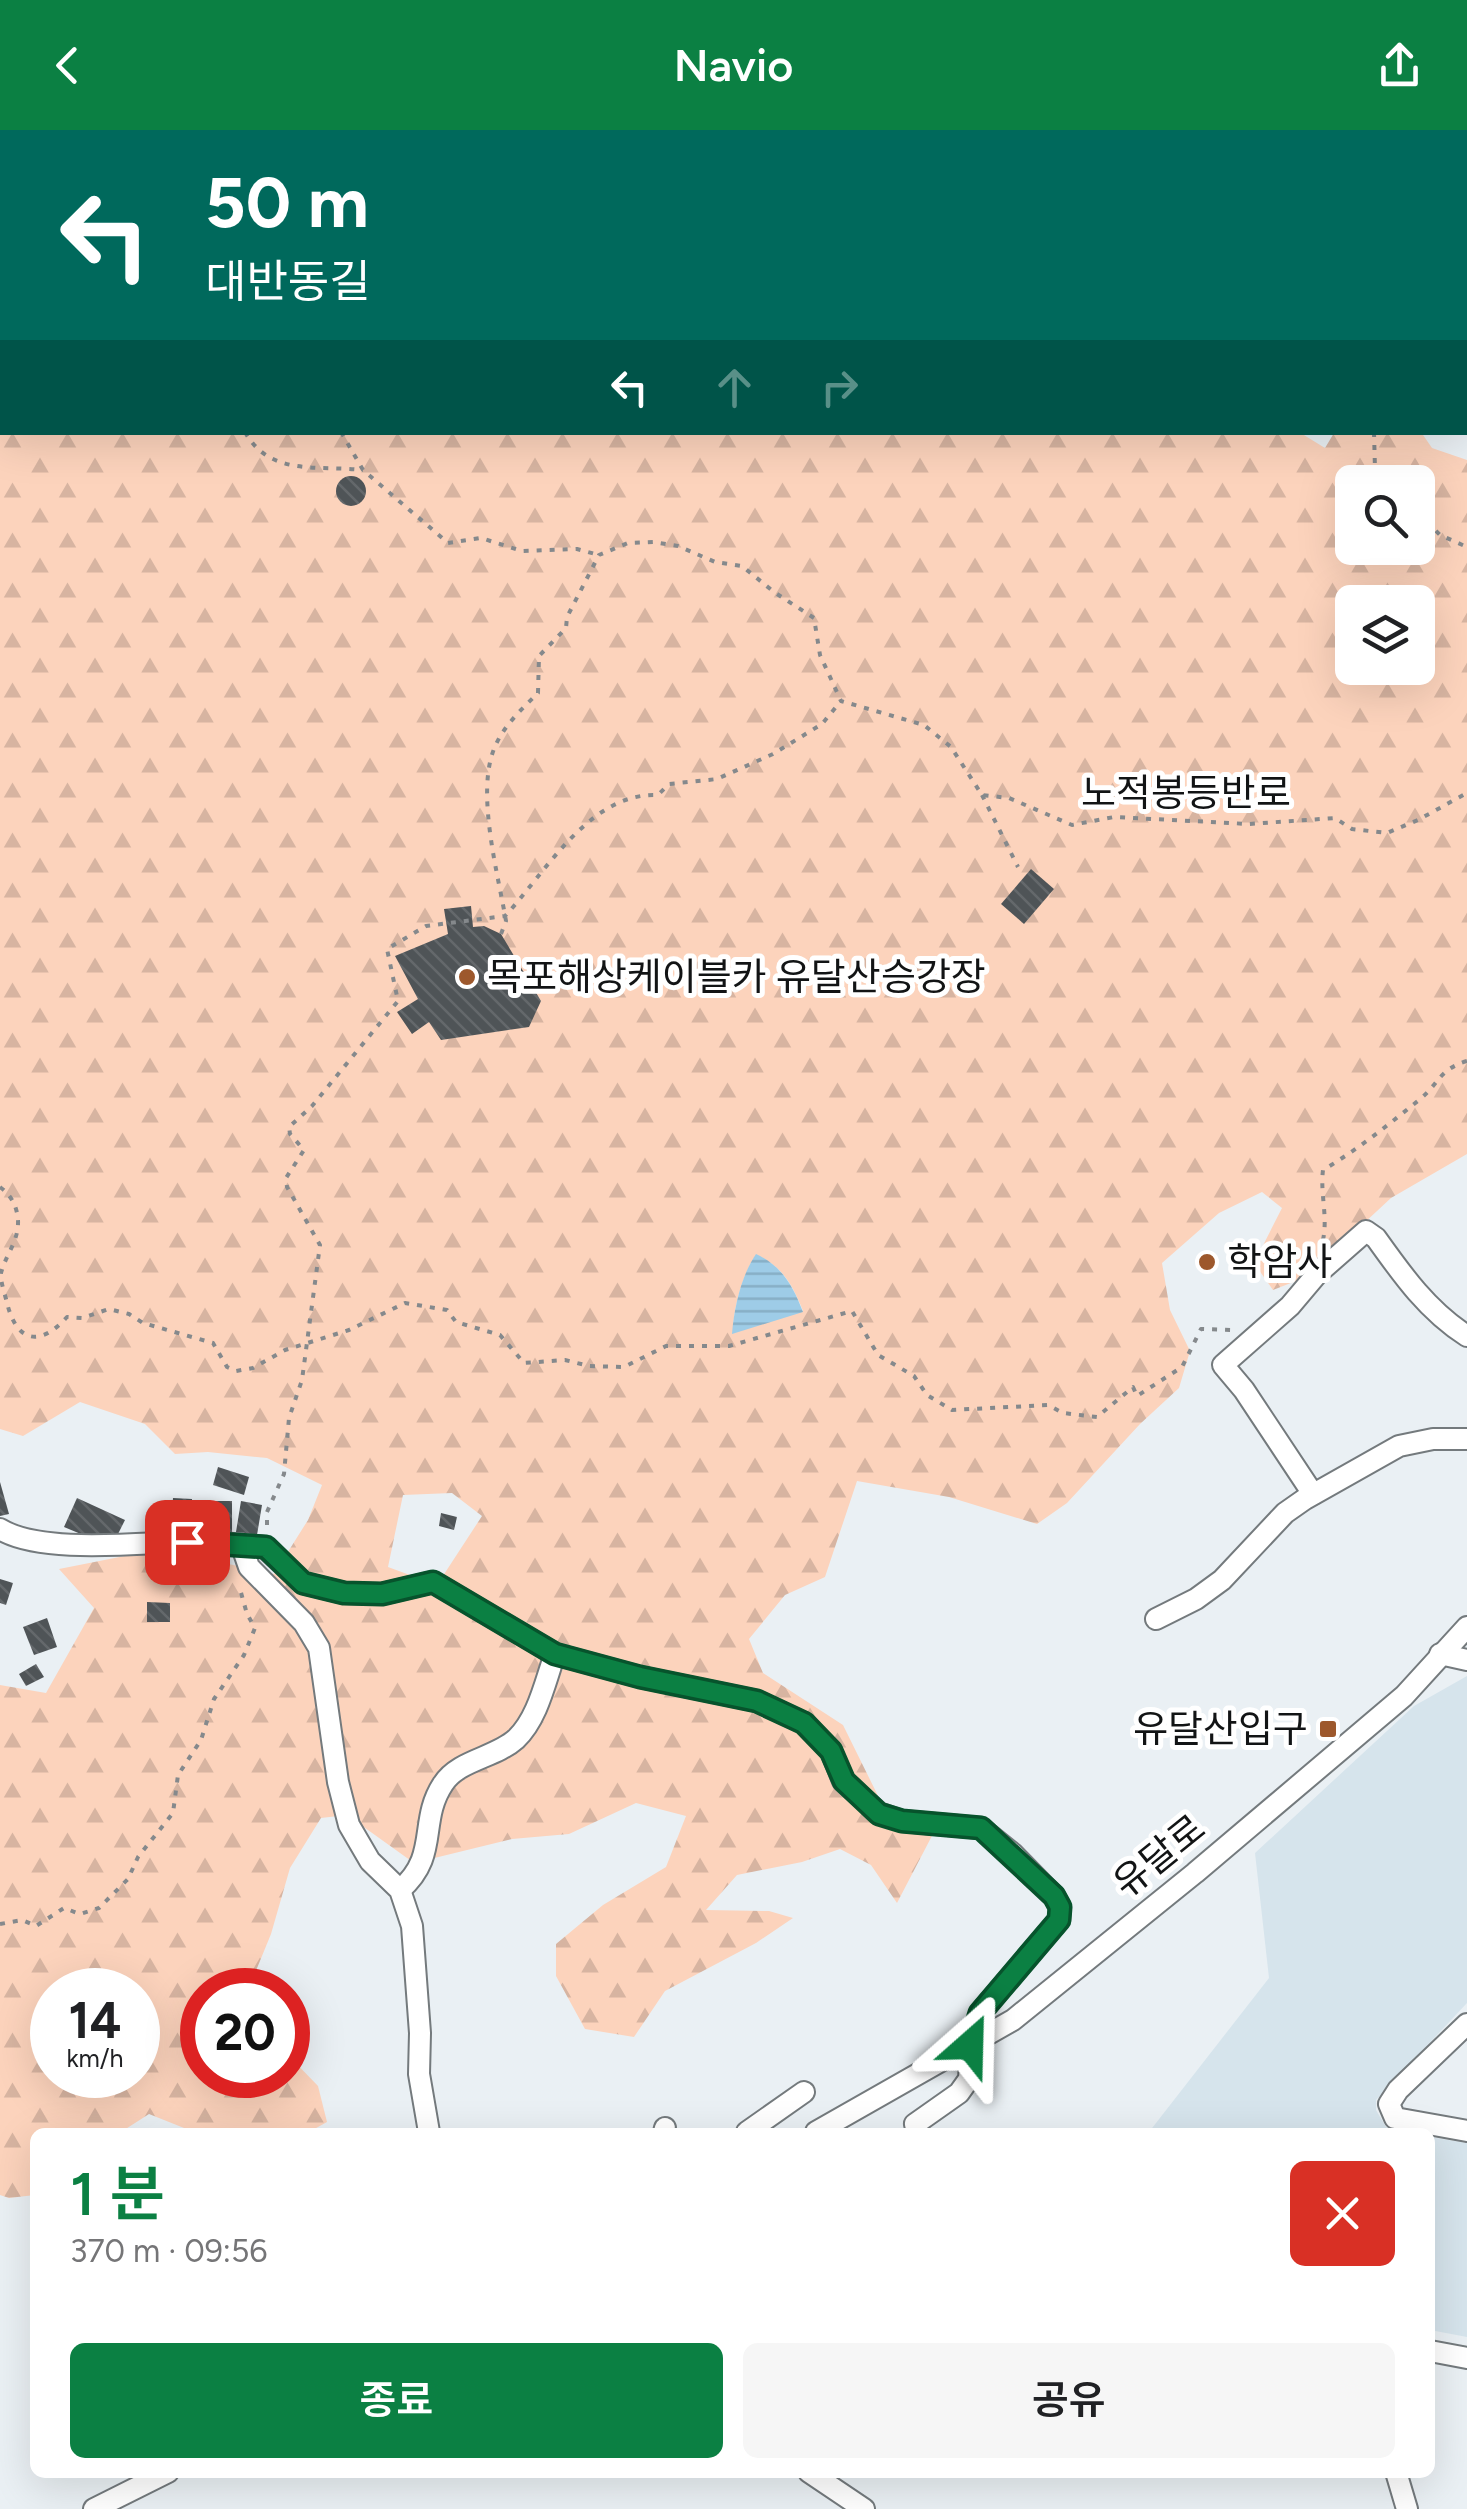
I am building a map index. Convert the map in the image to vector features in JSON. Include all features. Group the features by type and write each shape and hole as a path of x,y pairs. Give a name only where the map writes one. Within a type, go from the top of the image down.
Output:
{"street":[{"path":"1313,1494 1244,1390 1222,1365 1238,1348 1290,1306 1317,1274 1366,1231 1376,1238 1423,1301 1467,1336"},
{"path":"1156,1618 1196,1599 1222,1580 1285,1514 1313,1494 1399,1446 1433,1439 1467,1439"},
{"path":"0,1529 12,1536 56,1542 266,1547 303,1583 344,1593 382,1594 433,1582 555,1654 640,1677 757,1701 804,1723 831,1751 844,1781 879,1814 902,1821 981,1828 1054,1896 1060,1907 1059,1920 980,2013 970,2045 968,2079 959,2094 915,2124 916,2128"},
{"path":"241,1544 249,1567 304,1623 319,1648 338,1782 349,1826 370,1861 400,1890 412,1926 420,2074 428,2128"},
{"name":"유달로","path":"823,2128 1013,2020 1404,1696 1467,1626"},
{"path":"400,1890 420,1870 432,1808 444,1782 462,1767 516,1739 533,1715 555,1654"},
{"path":"1440,1654 1467,1660"},
{"path":"1467,2024 1398,2090 1389,2104 1395,2118 1467,2131"},
{"path":"753,2128 804,2092"},
{"path":"1435,2353 1467,2358"},
{"path":"94,2509 156,2478"},
{"path":"818,2478 864,2509"},
{"path":"1398,2478 1407,2509"}],"path":[{"path":"248,435 254,447 277,462 303,469 362,470"},
{"path":"343,435 362,470 448,543 481,538 522,551 577,549 599,555 628,543 653,542 678,546 715,562 742,566 814,618 820,655 841,702 924,726 951,747 982,795 1018,867"},
{"path":"1374,435 1375,465"},
{"path":"1435,530 1467,547"},
{"path":"501,934 505,916 489,817 493,750 506,725 538,694 539,656 566,628 567,617 599,555"},
{"path":"266,1547 267,1512 284,1474 289,1418 302,1380 320,1244 287,1187 286,1178 304,1150 289,1127 312,1106 398,1001 387,949 426,926 505,916 545,866 591,819 639,794 658,795 670,784 718,779 773,754 822,724 841,702"},
{"name":"노적봉등반로","path":"982,795 1009,798 1072,825 1114,817 1249,824 1335,818 1352,829 1387,833 1467,793"},
{"path":"1323,1241 1323,1170 1348,1156 1424,1096 1448,1067 1467,1061"},
{"path":"0,1187 12,1196 18,1220 16,1242 0,1275 12,1323 31,1338 54,1332 67,1317 82,1318 108,1309 213,1343 227,1366 236,1371 253,1368 286,1350 348,1330 405,1304 447,1310 456,1322 500,1335 524,1363 565,1360 589,1366 624,1367 666,1346 729,1346 852,1311 878,1355 914,1376 927,1395 952,1410 1048,1405 1063,1413 1097,1417 1133,1386 1137,1396 1182,1367 1202,1329 1230,1328 1238,1348"},
{"path":"0,1924 22,1920 36,1926 64,1908 80,1914 99,1908 128,1879 138,1857 173,1813 178,1776 201,1740 214,1699 256,1628 247,1614 240,1588"}],"shaded area":[{"path":"1467,1676 1467,2003 1376,2100 1376,2110 1388,2128 1152,2128 1269,1978 1255,1853 1414,1706"},
{"path":"1435,2138 1467,2143 1467,2337 1435,2331"}],"green space":[{"path":"0,435 1304,435 1325,448 1333,435 1423,435 1432,448 1467,460 1467,1154 1391,1198 1306,1277 1273,1290 1254,1263 1282,1208 1262,1192 1219,1213 1162,1263 1170,1310 1190,1351 1179,1388 1067,1503 1037,1524 949,1497 857,1481 825,1577 785,1595 749,1639 763,1673 843,1725 884,1808 935,1830 897,1903 871,1865 840,1849 802,1862 737,1875 706,1910 769,1911 793,1918 756,1943 665,1991 634,2037 585,2029 556,1976 556,1944 603,1905 666,1867 686,1816 636,1803 569,1834 512,1839 414,1863 347,1815 321,1818 290,1868 257,1968 180,1968 180,2098 310,2098 310,2078 318,2086 327,2122 316,2128 184,2128 149,2114 127,2128 30,2128 30,2196 0,2195 0,1685 46,1693 94,1608 59,1569 160,1549 274,1574 308,1520 322,1485 267,1458 208,1452 175,1454 145,1424 80,1402 23,1436 0,1429","holes":["756,1255 791,1285 803,1311 733,1333 746,1272","452,1493 482,1516 437,1585 388,1567 403,1495"]}],"water":[{"path":"756,1254 786,1278 803,1312 732,1334 739,1292"}],"building":[{"path":"351,476 362,480 366,491 362,502 351,506 340,502 336,491 340,480"},
{"path":"1031,869 1054,889 1024,924 1001,904"},
{"name":"목포해상케이블카 유달산승강장","path":"471,906 473,927 484,926 501,934 541,1001 529,1027 441,1040 429,1022 412,1034 397,1012 418,999 395,956 448,934 444,909"},
{"path":"218,1467 249,1477 244,1495 213,1485"},
{"path":"0,1482 9,1514 0,1516"},
{"path":"77,1498 125,1520 117,1536 88,1537 64,1527"},
{"path":"173,1498 192,1499 191,1535 171,1534"},
{"path":"201,1501 232,1501 232,1532 202,1532"},
{"path":"241,1501 262,1505 257,1535 236,1532"},
{"path":"441,1513 457,1517 454,1530 439,1526"},
{"path":"0,1579 13,1583 6,1605 0,1603"},
{"path":"147,1602 170,1603 170,1622 147,1622"},
{"path":"47,1618 57,1647 34,1655 23,1627"},
{"path":"36,1664 44,1677 26,1686 19,1674"}],"place":[{"name":"목포해상케이블카 유달산승강장","path":"467,977"},
{"name":"학암사","path":"1207,1262"},
{"name":"유달산입구","path":"1328,1729"}],"route":[{"path":"187,1542 266,1547 303,1583 344,1593 382,1594 433,1582 555,1654 640,1677 757,1701 804,1723 831,1751 844,1781 879,1814 902,1821 981,1828 1012,1853 1060,1907 1059,1920 980,2013 970,2045"}]}
